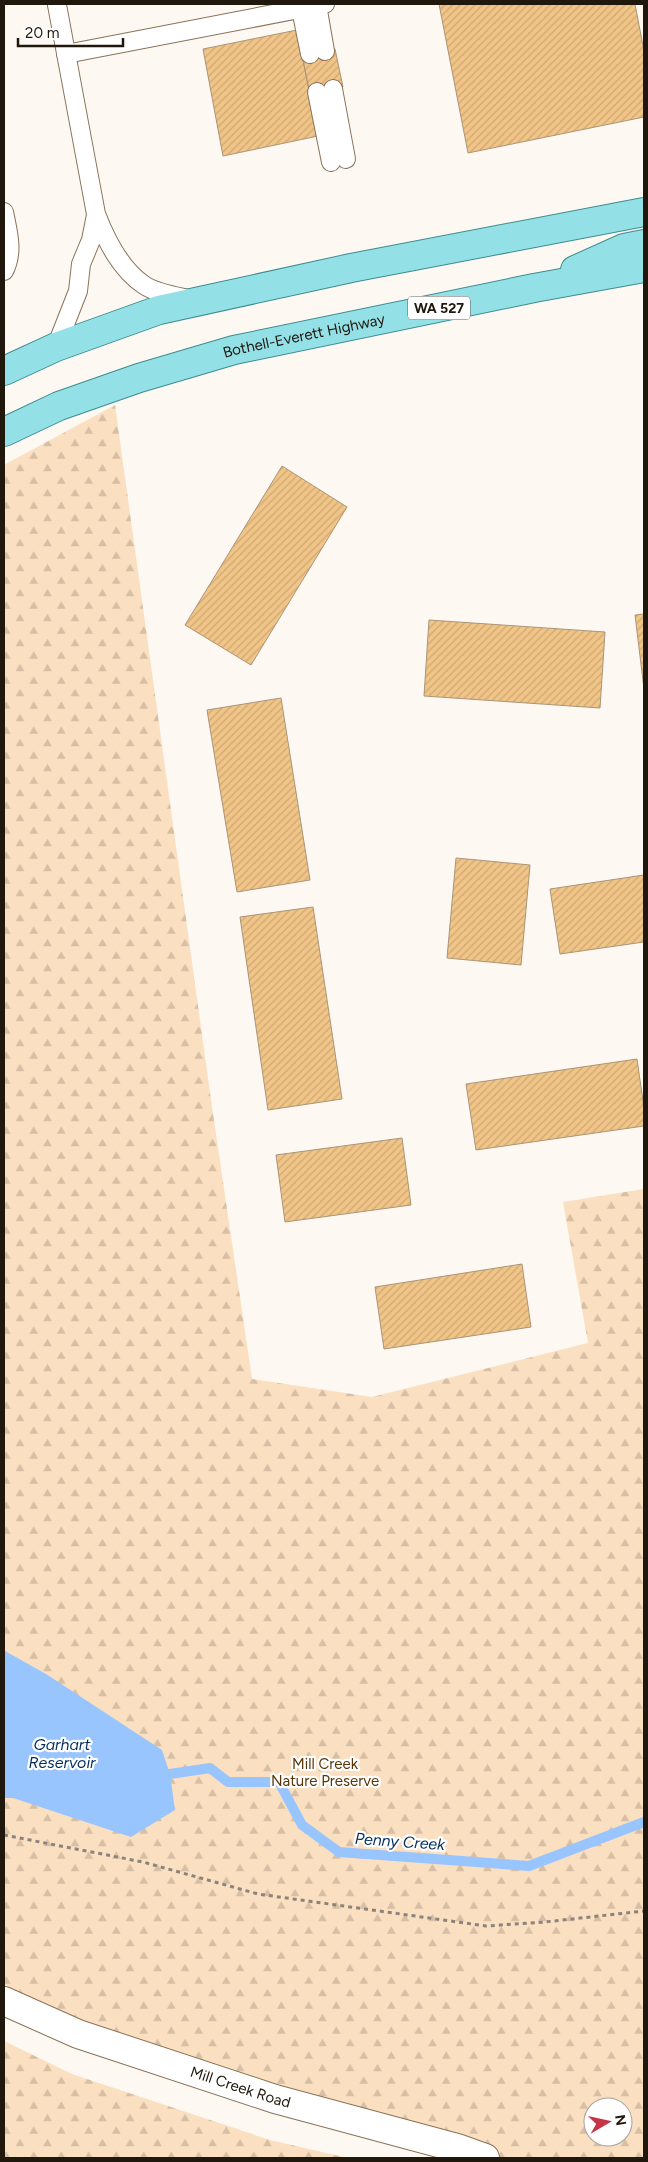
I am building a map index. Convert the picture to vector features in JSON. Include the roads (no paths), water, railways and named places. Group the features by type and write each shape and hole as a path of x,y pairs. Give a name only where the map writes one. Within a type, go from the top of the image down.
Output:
{"main road":[{"path":"4,370 56,347 158,310 351,268 644,212"},
{"path":"534,288 624,248 644,244"},
{"name":"Bothell-Everett Highway","path":"4,432 59,406 139,378 234,350 534,288 644,268"},
{"name":"Mill Creek Road","path":"4,2001 78,2034 247,2090 457,2148 485,2158"}],"lane":[{"path":"57,5 96,214 110,246 124,266 145,286 192,300 211,298"},
{"path":"66,54 314,6 317,52"},
{"path":"325,90 339,160"},
{"path":"4,212 10,247 8,263 4,271"},
{"path":"56,347 78,291 81,264 91,240 96,214"}],"water":[{"name":"Garhart Reservoir","path":"4,1648 5,1651 46,1674 162,1750 170,1774 175,1810 131,1837 13,1798 4,1798"}],"waterway":[{"name":"Penny Creek","path":"158,1774 210,1768 228,1782 279,1782 302,1825 339,1852 529,1866 644,1822"}],"park label":[{"name":"Mill Creek Nature Preserve","path":"325,1772"}]}
